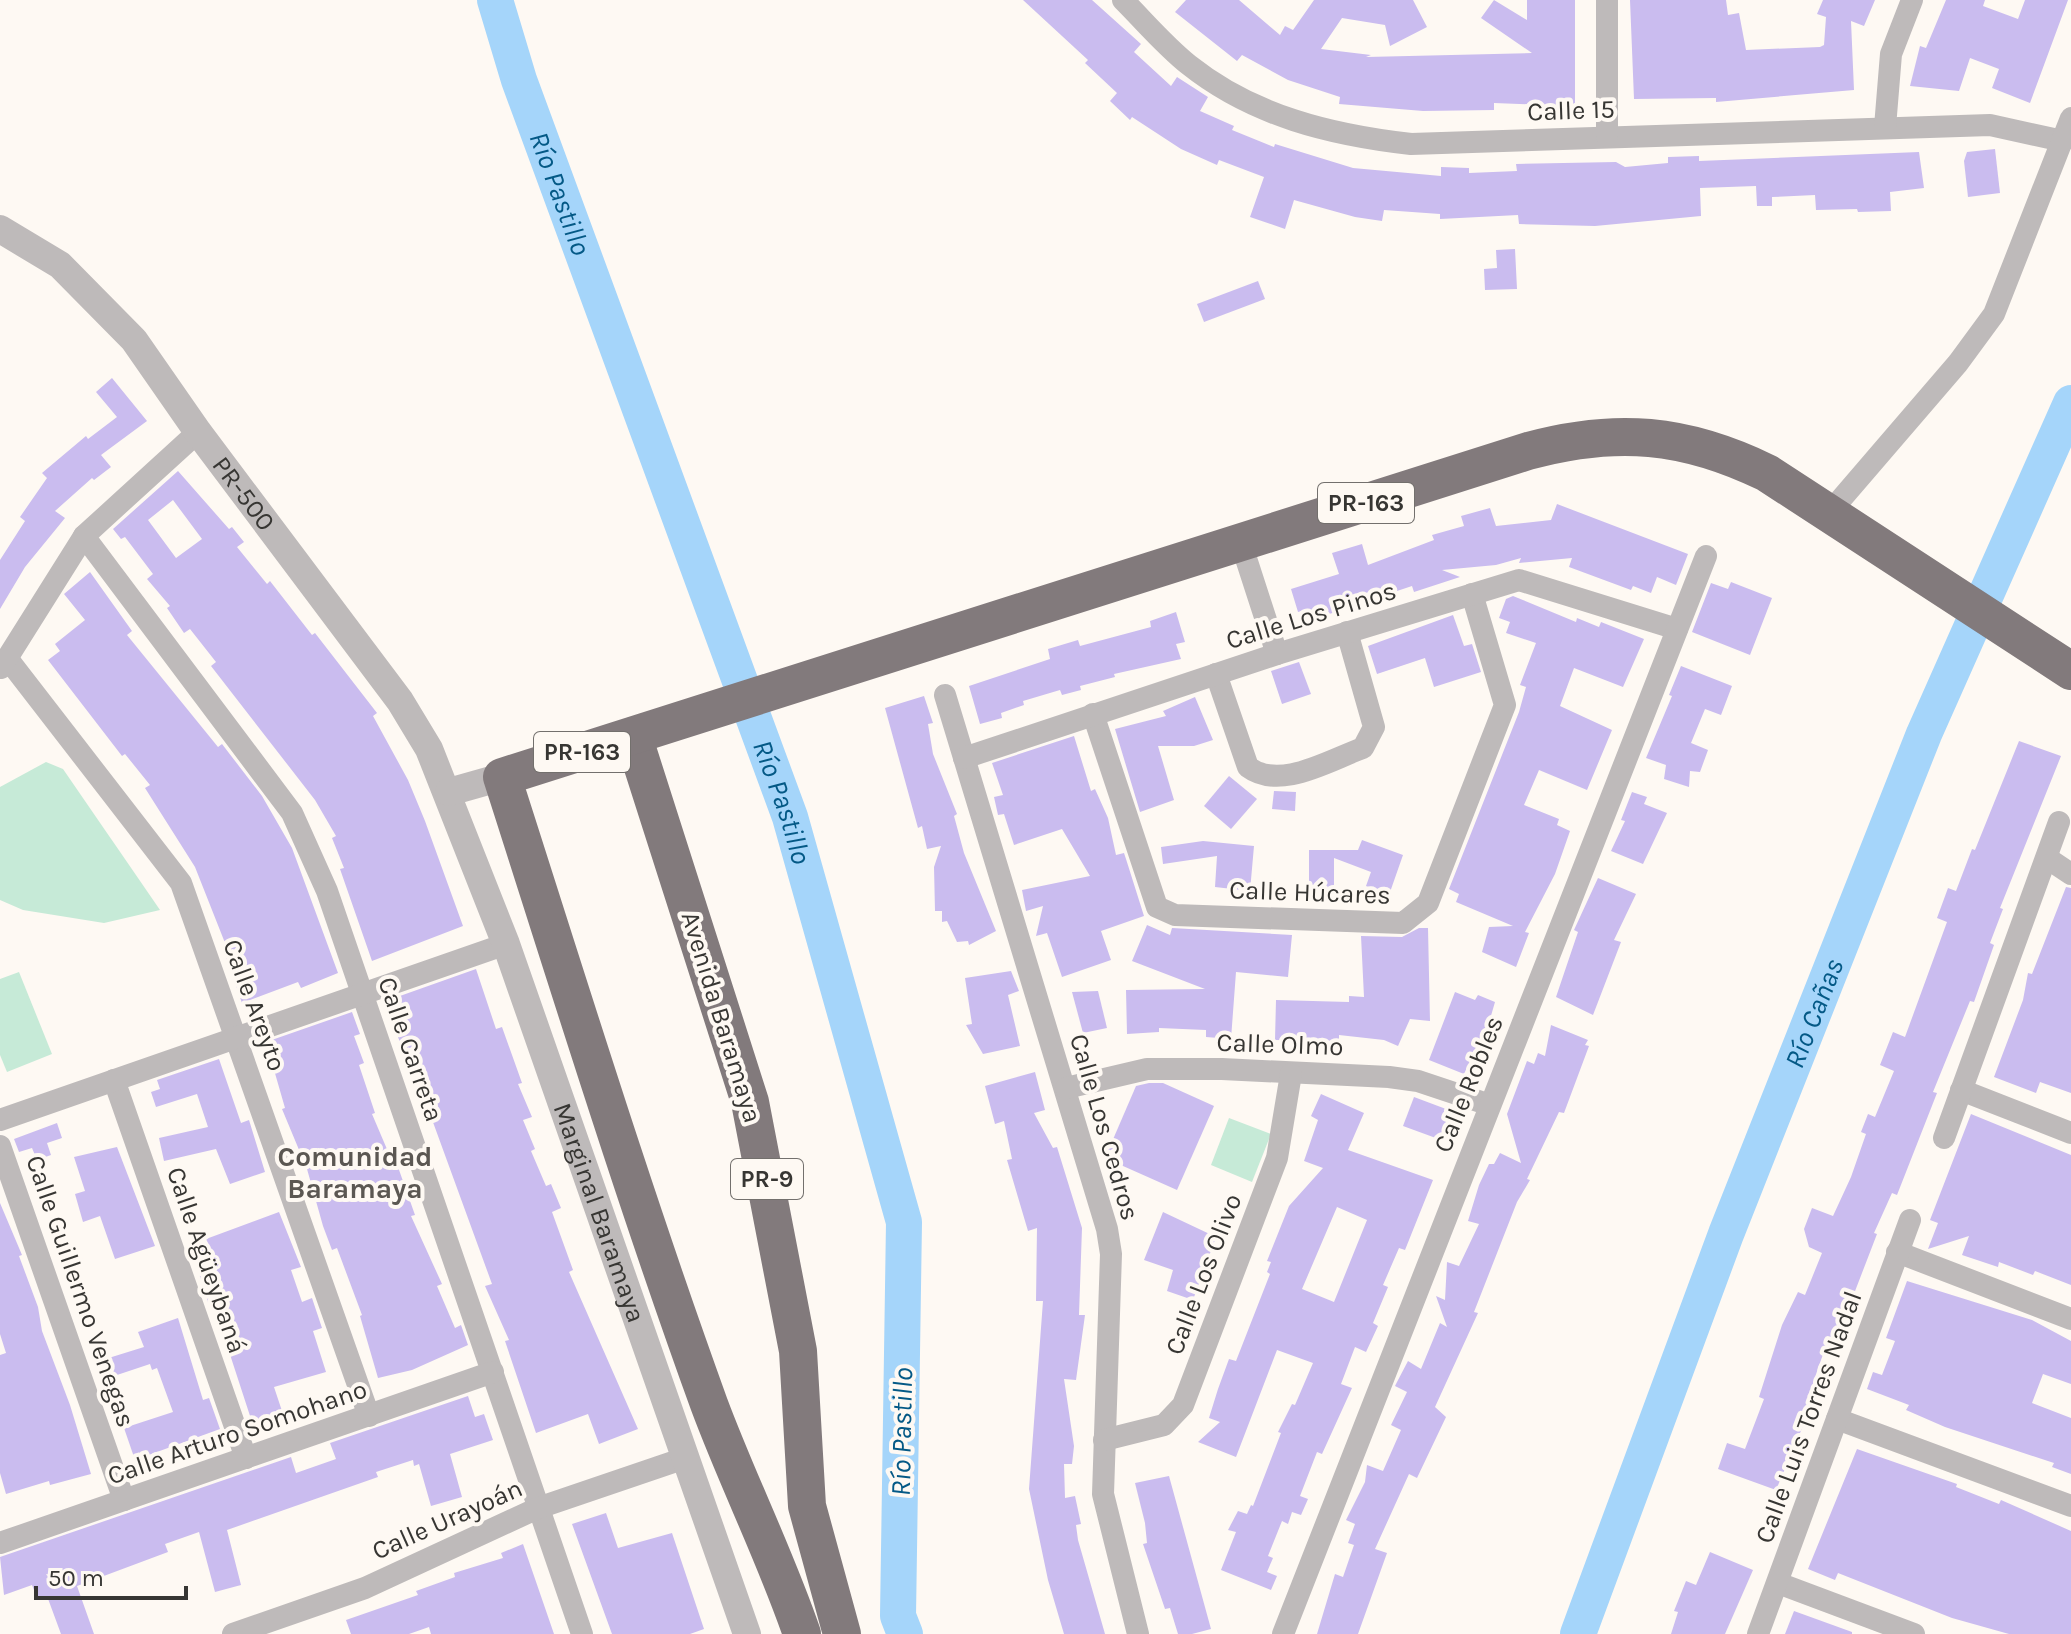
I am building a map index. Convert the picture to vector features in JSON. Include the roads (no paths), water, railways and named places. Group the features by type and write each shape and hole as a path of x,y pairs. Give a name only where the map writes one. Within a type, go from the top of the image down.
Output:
{"highway":[{"name":"PR-163","path":"502,777 1528,451 1564,441 1603,437 1672,438 1726,455 1767,473 2067,668"},
{"name":"Avenida Baramaya","path":"648,731 750,1102 798,1351 807,1506 842,1634"},
{"path":"502,777 616,1134 710,1406 751,1508 777,1560 802,1634"}],"street":[{"name":"Calle 15","path":"1123,0 1188,64 1238,97 1286,119 1349,137 1411,144 1990,125 2063,141"},
{"path":"1607,0 1607,136"},
{"path":"1885,127 1891,54 1912,0"},
{"path":"1830,512 1958,363 1994,314 2071,118"},
{"name":"PR-500","path":"0,229 44,253 97,299 134,340 198,432 400,701 429,749 449,792"},
{"path":"4,664 84,536 198,432"},
{"name":"Calle Carreta","path":"84,536 292,813 327,891 582,1634"},
{"path":"1241,543 1277,654"},
{"name":"Calle Robles","path":"1283,1634 1706,556"},
{"name":"Calle Los Pinos","path":"964,758 1277,654 1519,580 1677,629"},
{"name":"Calle Húcares","path":"1093,714 1157,907 1175,915 1403,923 1428,903 1505,705 1472,594"},
{"path":"1216,674 1248,767 1260,776 1276,779 1363,748 1374,727 1347,632"},
{"name":"Calle Areyto","path":"4,664 181,883 369,1416"},
{"name":"Calle Los Cedros","path":"945,695 1107,1229 1111,1254 1103,1494 1138,1634"},
{"name":"PR-163","path":"449,792 502,777"},
{"name":"Marginal Baramaya","path":"449,792 506,944 747,1634"},
{"path":"1944,1138 2059,822"},
{"path":"2047,858 2071,874"},
{"path":"0,1120 506,944"},
{"name":"Calle Olmo","path":"1066,1088 1147,1069 1389,1077 1418,1081 1490,1105"},
{"name":"Calle Los Olivo","path":"1104,1440 1164,1425 1183,1405 1277,1158 1291,1074"},
{"name":"Calle Agüeybaná","path":"114,1080 246,1458"},
{"path":"1961,1090 2071,1133"},
{"name":"Calle Guillermo Venegas","path":"0,1146 124,1500"},
{"name":"Calle Luis Torres Nadal","path":"1758,1634 1910,1220"},
{"path":"1897,1252 2071,1319"},
{"name":"Calle Arturo Somohano","path":"1,1542 493,1372"},
{"path":"1837,1419 2071,1506"},
{"name":"Calle Urayoán","path":"233,1634 365,1588 538,1508 685,1458"},
{"path":"1778,1583 1914,1634"}],"waterway":[{"name":"Río Pastillo","path":"495,0 519,80 790,817 904,1222 898,1616 905,1634"},
{"name":"Río Cañas","path":"1578,1634 1726,1234 1924,734 2071,403"}],"district":[{"name":"Comunidad Baramaya","path":"355,1172"}]}
